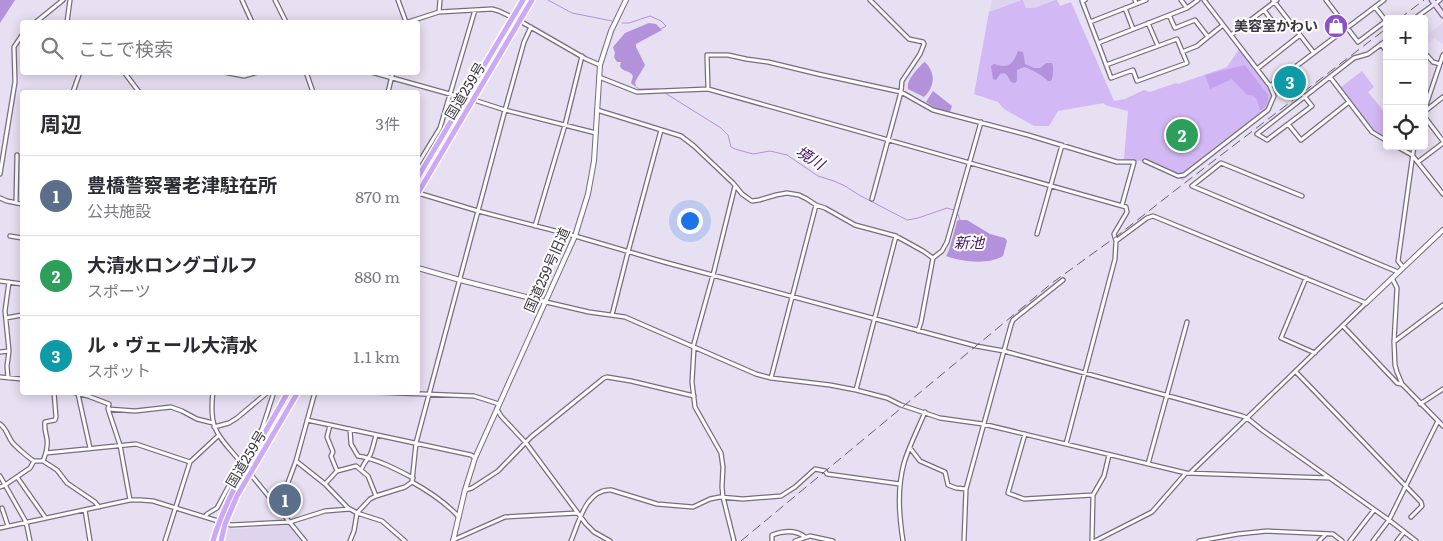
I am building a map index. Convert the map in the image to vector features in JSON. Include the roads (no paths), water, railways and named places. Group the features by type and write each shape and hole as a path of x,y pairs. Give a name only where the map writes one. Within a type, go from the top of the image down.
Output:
{"highway":[{"name":"国道259号","path":"420,174 523,0"},
{"name":"国道259号","path":"420,190 532,0"},
{"name":"国道259号","path":"213,541 231,495 286,395"},
{"name":"国道259号","path":"221,541 225,524 237,496 296,395"}],"main road":[{"path":"1433,2 1443,15"}],"street":[{"path":"38,20 63,0"},
{"path":"67,20 70,0"},
{"path":"242,0 251,20"},
{"path":"275,0 285,20"},
{"path":"398,0 406,20"},
{"path":"439,12 440,0"},
{"name":"国道259号旧道","path":"453,541 475,458 576,236 588,194 594,160 600,65 626,0"},
{"path":"870,0 909,39 923,42 924,44 920,54 902,81 889,140 872,199"},
{"path":"1085,0 1082,1 1098,43 1106,65 1111,78 1133,70 1137,81 1187,63 1177,39 1106,65"},
{"path":"1090,22 1136,2 1146,0"},
{"path":"1181,0 1187,8"},
{"path":"1098,43 1187,8 1198,0"},
{"path":"1145,161 1178,176 1182,176 1268,110 1274,96 1270,86 1257,68 1204,0"},
{"path":"1326,0 1358,42 1386,21 1375,7"},
{"path":"1270,86 1384,0"},
{"path":"1418,15 1433,2 1440,0"},
{"path":"1231,35 1275,1 1314,53"},
{"path":"1125,8 1134,29"},
{"path":"413,20 439,12 492,9 520,21 600,65"},
{"path":"420,161 440,128 476,10"},
{"path":"1264,10 1276,26"},
{"path":"1169,15 1174,28 1195,20 1208,37"},
{"path":"1148,23 1158,46"},
{"path":"1182,52 1197,46 1223,25"},
{"path":"350,541 357,513 370,499 405,487 413,480 416,443 505,110 524,42 531,27"},
{"path":"1257,68 1300,35"},
{"path":"0,174 1,155 15,82 14,47 20,38"},
{"path":"1304,96 1312,106 1268,140 1257,134 1304,96 1354,58 1368,54 1383,42"},
{"path":"1380,44 1383,47"},
{"path":"708,89 707,55 728,55 768,62 901,92 933,110 981,122 1117,162 1134,162 1122,205"},
{"path":"1428,94 1443,55"},
{"path":"535,226 565,125 582,56"},
{"path":"1428,56 1433,62 1440,64"},
{"path":"74,90 79,75"},
{"path":"126,75 138,90"},
{"path":"307,75 312,90"},
{"path":"381,75 465,98"},
{"path":"389,90 393,75"},
{"path":"599,76 636,92 708,89 1126,207 1127,212 1114,234 1116,241 1115,259 1066,444"},
{"path":"1330,76 1372,132 1383,139"},
{"path":"1428,108 1443,97"},
{"path":"473,99 505,110 596,133"},
{"path":"1288,124 1301,140 1349,102"},
{"path":"597,110 681,136 694,146 742,194 752,201 791,193 803,197 855,225 896,236 933,258"},
{"path":"1418,162 1443,142 1428,121"},
{"path":"918,330 933,258 942,251 947,242 981,122"},
{"path":"612,315 662,130"},
{"path":"1037,234 1062,145"},
{"path":"1403,150 1412,155 1443,194"},
{"path":"1403,267 1398,261 1413,150"},
{"path":"16,201 17,156"},
{"path":"1302,196 1221,162 1192,186 1398,272"},
{"path":"734,541 723,497 721,453 695,406 692,382 694,347 736,186"},
{"path":"420,194 874,319 976,346 1004,351 1247,418 1416,541"},
{"path":"0,198 20,203"},
{"path":"16,201 20,198"},
{"path":"771,378 816,205"},
{"path":"1116,241 1147,218 1153,216 1366,303"},
{"path":"1190,473 1443,230"},
{"path":"10,236 20,238"},
{"path":"856,390 896,236"},
{"path":"420,269 546,302 589,312 625,317 756,374 771,378 856,390 887,398 901,405 940,418 984,424 1186,473 1330,478"},
{"path":"1306,278 1281,338 1315,353"},
{"path":"1392,278 1397,288 1394,342 1395,365 1402,384 1443,426"},
{"path":"964,541 966,489 1013,320 1064,280"},
{"path":"0,281 20,284"},
{"path":"8,378 9,351 5,311 9,282"},
{"path":"1394,342 1443,305"},
{"path":"6,318 20,315"},
{"path":"1148,464 1187,322"},
{"path":"1342,326 1397,383 1402,384"},
{"path":"0,352 9,351"},
{"path":"1296,372 1422,504 1411,517"},
{"path":"0,377 20,380"},
{"path":"465,490 472,488 498,471 531,437 607,377 694,396"},
{"path":"1420,404 1443,389"},
{"path":"43,461 47,440 45,422 55,420 56,417 54,395"},
{"path":"78,395 90,448"},
{"path":"90,395 109,404 108,409 120,445 130,500"},
{"path":"213,395 213,425 218,436 242,464"},
{"path":"108,409 128,411 171,407 197,420 213,425 229,423 264,395"},
{"path":"205,517 217,508 262,430 273,395"},
{"path":"275,504 282,496 296,461 314,395"},
{"path":"420,395 474,396 500,404"},
{"path":"497,409 526,442 589,527 610,541"},
{"path":"903,541 900,515 900,484 904,464 925,412"},
{"path":"307,420 471,455 475,458"},
{"path":"1373,541 1389,520 1438,421"},
{"path":"0,424 8,432 12,441 30,459 43,461 57,470 67,483 95,502 99,507"},
{"path":"330,425 328,436 333,452 331,456 338,471"},
{"path":"350,429 351,444 358,456 397,470 435,495 459,517"},
{"path":"1025,434 1008,493 1024,499 1093,496"},
{"path":"361,470 364,461 368,458 372,449 376,435"},
{"path":"165,541 190,462 218,436"},
{"path":"46,453 136,444 190,462"},
{"path":"910,448 920,461 945,472 948,485 966,489"},
{"path":"1109,455 1104,476 1093,496 1094,541 1152,512 1186,473"},
{"path":"0,487 30,468 34,461"},
{"path":"296,461 325,484 350,509 382,521 405,541"},
{"path":"325,484 338,471 356,466 368,476 376,496"},
{"path":"571,541 592,497 606,490 657,504 687,507 696,506 710,499 723,497 743,499 781,496 795,487 815,469 824,471 827,474 900,484"},
{"path":"0,476 26,522 30,541"},
{"path":"252,476 305,541"},
{"path":"17,477 45,518"},
{"path":"0,528 130,500 153,501 225,524 239,526 290,522 325,510 350,509"},
{"path":"2,508 8,526"},
{"path":"85,510 90,541"},
{"path":"1350,541 1374,510"},
{"path":"453,541 506,517 578,513"},
{"path":"772,541 772,534 790,531 805,537"},
{"path":"1199,541 1266,531 1326,533 1333,534 1342,541"},
{"path":"1397,541 1404,532"},
{"path":"1318,541 1326,533"},
{"path":"602,536 603,541"},
{"path":"795,541 810,536 833,541"}],"water":[{"path":"0,0 15,0 0,23"},
{"path":"649,23 656,24 662,30 636,44 645,65 635,82 636,87 631,83 632,74 622,69 620,66 621,62 617,62 614,57 613,47 625,33"},
{"path":"1018,51 1023,52 1025,64 1034,68 1040,68 1046,63 1052,63 1051,81 1024,67 1017,70 1017,80 1015,83 1011,82 1004,73 1000,74 996,80 993,79 991,66 994,64 1007,66 1012,62"},
{"path":"925,62 929,66 933,80 928,93 924,97 908,89 908,82"},
{"path":"933,91 952,106 950,112 937,109 926,102"},
{"name":"新池","path":"967,220 990,234 1005,238 1007,241 1003,256 990,261 975,262 946,256 957,221"}],"waterway":[{"name":"境川","path":"548,0 572,13 612,21"},
{"name":"境川","path":"622,23 629,23 650,16 661,21 666,26 661,29"},
{"name":"境川","path":"636,87 639,89 660,90"},
{"name":"境川","path":"665,93 721,128 728,135 731,147 753,154 770,151 787,155 818,176 845,186 907,220 947,208 954,210"},
{"name":"境川","path":"957,212 960,220"}],"railway":[{"path":"1404,15 1424,0"},
{"path":"741,541 1052,283 1117,236 1383,31"}],"place":[{"name":"美容室かわい","path":"1336,26"},
{"name":"ル・ヴェール大清水","path":"1290,82"},
{"name":"大清水ロングゴルフ","path":"1182,135"},
{"name":"豊橋警察署老津駐在所","path":"285,500"}]}
